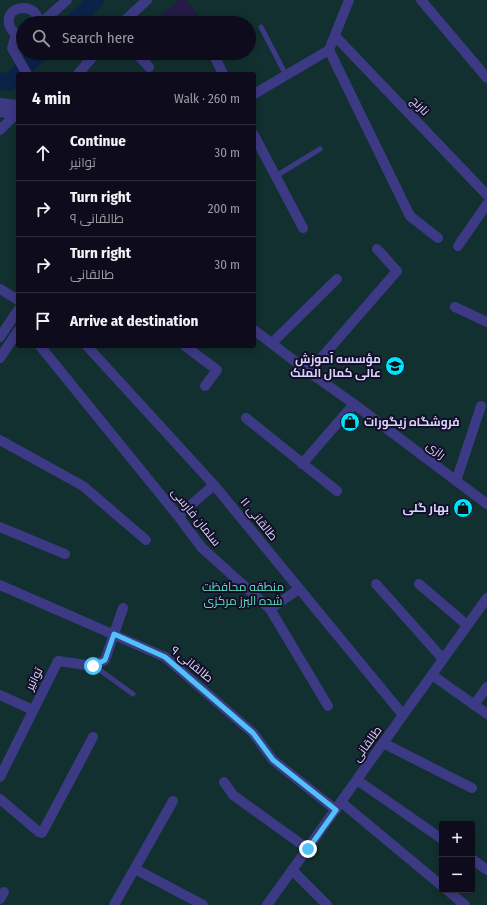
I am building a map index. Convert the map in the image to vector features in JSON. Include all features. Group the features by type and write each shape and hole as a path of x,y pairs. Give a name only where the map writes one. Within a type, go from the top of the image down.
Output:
{"street":[{"path":"48,16 67,0"},
{"path":"130,16 147,0"},
{"path":"256,93 329,50 349,0"},
{"path":"421,0 487,78"},
{"path":"16,32 12,30 9,20 13,10 24,3 38,16"},
{"name":"نارنج","path":"335,36 487,195"},
{"path":"16,42 12,48 16,54"},
{"path":"329,50 410,216 438,238"},
{"path":"19,60 27,72"},
{"path":"80,72 90,60"},
{"path":"142,60 148,67"},
{"path":"216,60 222,72"},
{"path":"0,103 16,111"},
{"path":"0,112 16,112"},
{"path":"0,130 16,113"},
{"path":"256,139 303,228"},
{"path":"458,246 487,204"},
{"path":"309,372 398,271 377,249"},
{"path":"272,343 336,279"},
{"path":"0,289 16,299"},
{"path":"456,307 487,322"},
{"path":"0,336 16,313"},
{"name":"رازی","path":"256,331 456,481 487,502"},
{"path":"0,358 16,334"},
{"name":"سلمان فارسی","path":"42,348 178,516 202,548 270,609 328,706"},
{"name":"طالقانی ۱۱","path":"89,348 214,484 403,715"},
{"path":"188,348 217,370 205,386"},
{"path":"302,464 354,404"},
{"path":"456,481 481,406"},
{"path":"246,418 337,491"},
{"path":"0,440 83,486 146,540"},
{"path":"178,516 214,484"},
{"path":"0,527 65,554"},
{"path":"376,584 443,659"},
{"path":"419,584 467,625"},
{"name":"طالقانی ۹","path":"0,585 165,657 253,733 273,760 338,806 439,884"},
{"path":"270,609 299,588"},
{"name":"طالقانی","path":"267,905 487,598"},
{"path":"93,666 105,660 123,608"},
{"name":"توانیر","path":"0,777 58,661 93,666"},
{"path":"432,675 487,714"},
{"path":"474,704 487,687"},
{"path":"0,694 33,710"},
{"path":"0,799 42,833 93,737"},
{"path":"383,743 472,788"},
{"path":"357,780 439,837"},
{"path":"224,782 233,795 308,849"},
{"path":"114,905 172,801"},
{"path":"475,862 487,870"},
{"path":"135,869 203,905"},
{"path":"292,870 327,905"},
{"path":"451,893 465,905"}],"lane":[{"path":"261,27 286,75"},
{"path":"276,176 320,149"},
{"path":"93,666 133,694"}],"green space":[{"name":"منطقه محافظت شده البرز مرکزی","path":"0,0 487,0 487,905 0,905"}],"building":[{"path":"179,0 186,0 199,16 160,16"}],"waterway":[{"path":"79,16 96,0"},
{"path":"20,72 33,60"},
{"path":"0,81 9,82 16,75"}],"place":[{"name":"مؤسسه آموزش عالی کمال الملک","path":"395,366"},
{"name":"فروشگاه زیگورات","path":"350,422"},
{"name":"بهار گلی","path":"463,508"}],"route":[{"path":"93,666 105,660 114,634 165,657 253,733 273,760 336,810 308,849"}]}
